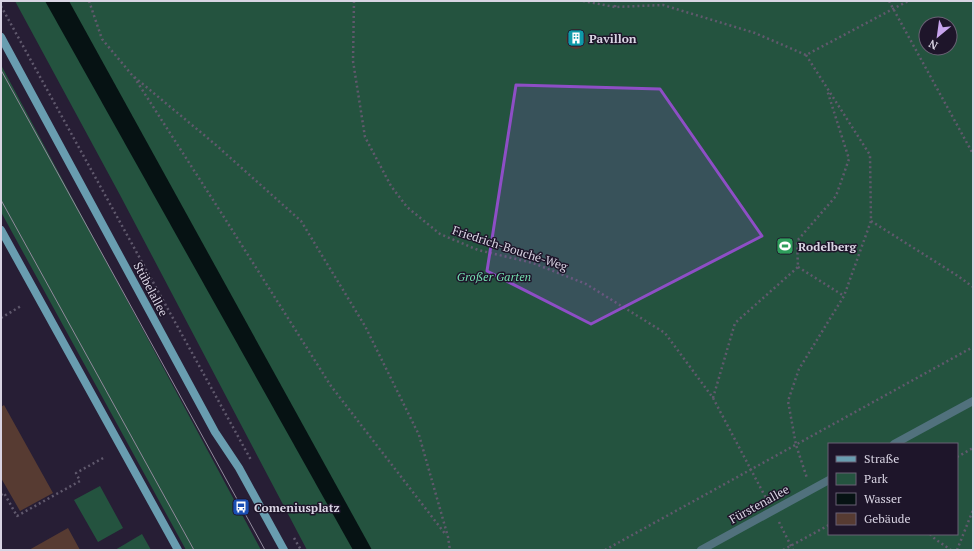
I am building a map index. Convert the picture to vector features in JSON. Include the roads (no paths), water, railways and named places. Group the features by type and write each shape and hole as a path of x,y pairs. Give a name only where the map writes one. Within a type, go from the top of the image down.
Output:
{"main road":[{"name":"Stübelallee","path":"1,37 215,432 239,468 284,550"},
{"path":"1,230 178,550"}],"street":[{"path":"896,443 973,401"},
{"name":"Fürstenallee","path":"701,550 828,481"}],"water":[{"path":"45,1 69,1 372,550 353,550"}],"tram line":[{"path":"1,70 265,550"},
{"path":"1,200 194,550"}],"place":[{"name":"Pavillon","path":"576,38"},
{"name":"Rodelberg","path":"785,246"},
{"name":"Comeniusplatz","path":"241,507"}],"park label":[{"name":"Großer Garten","path":"494,276"}]}
